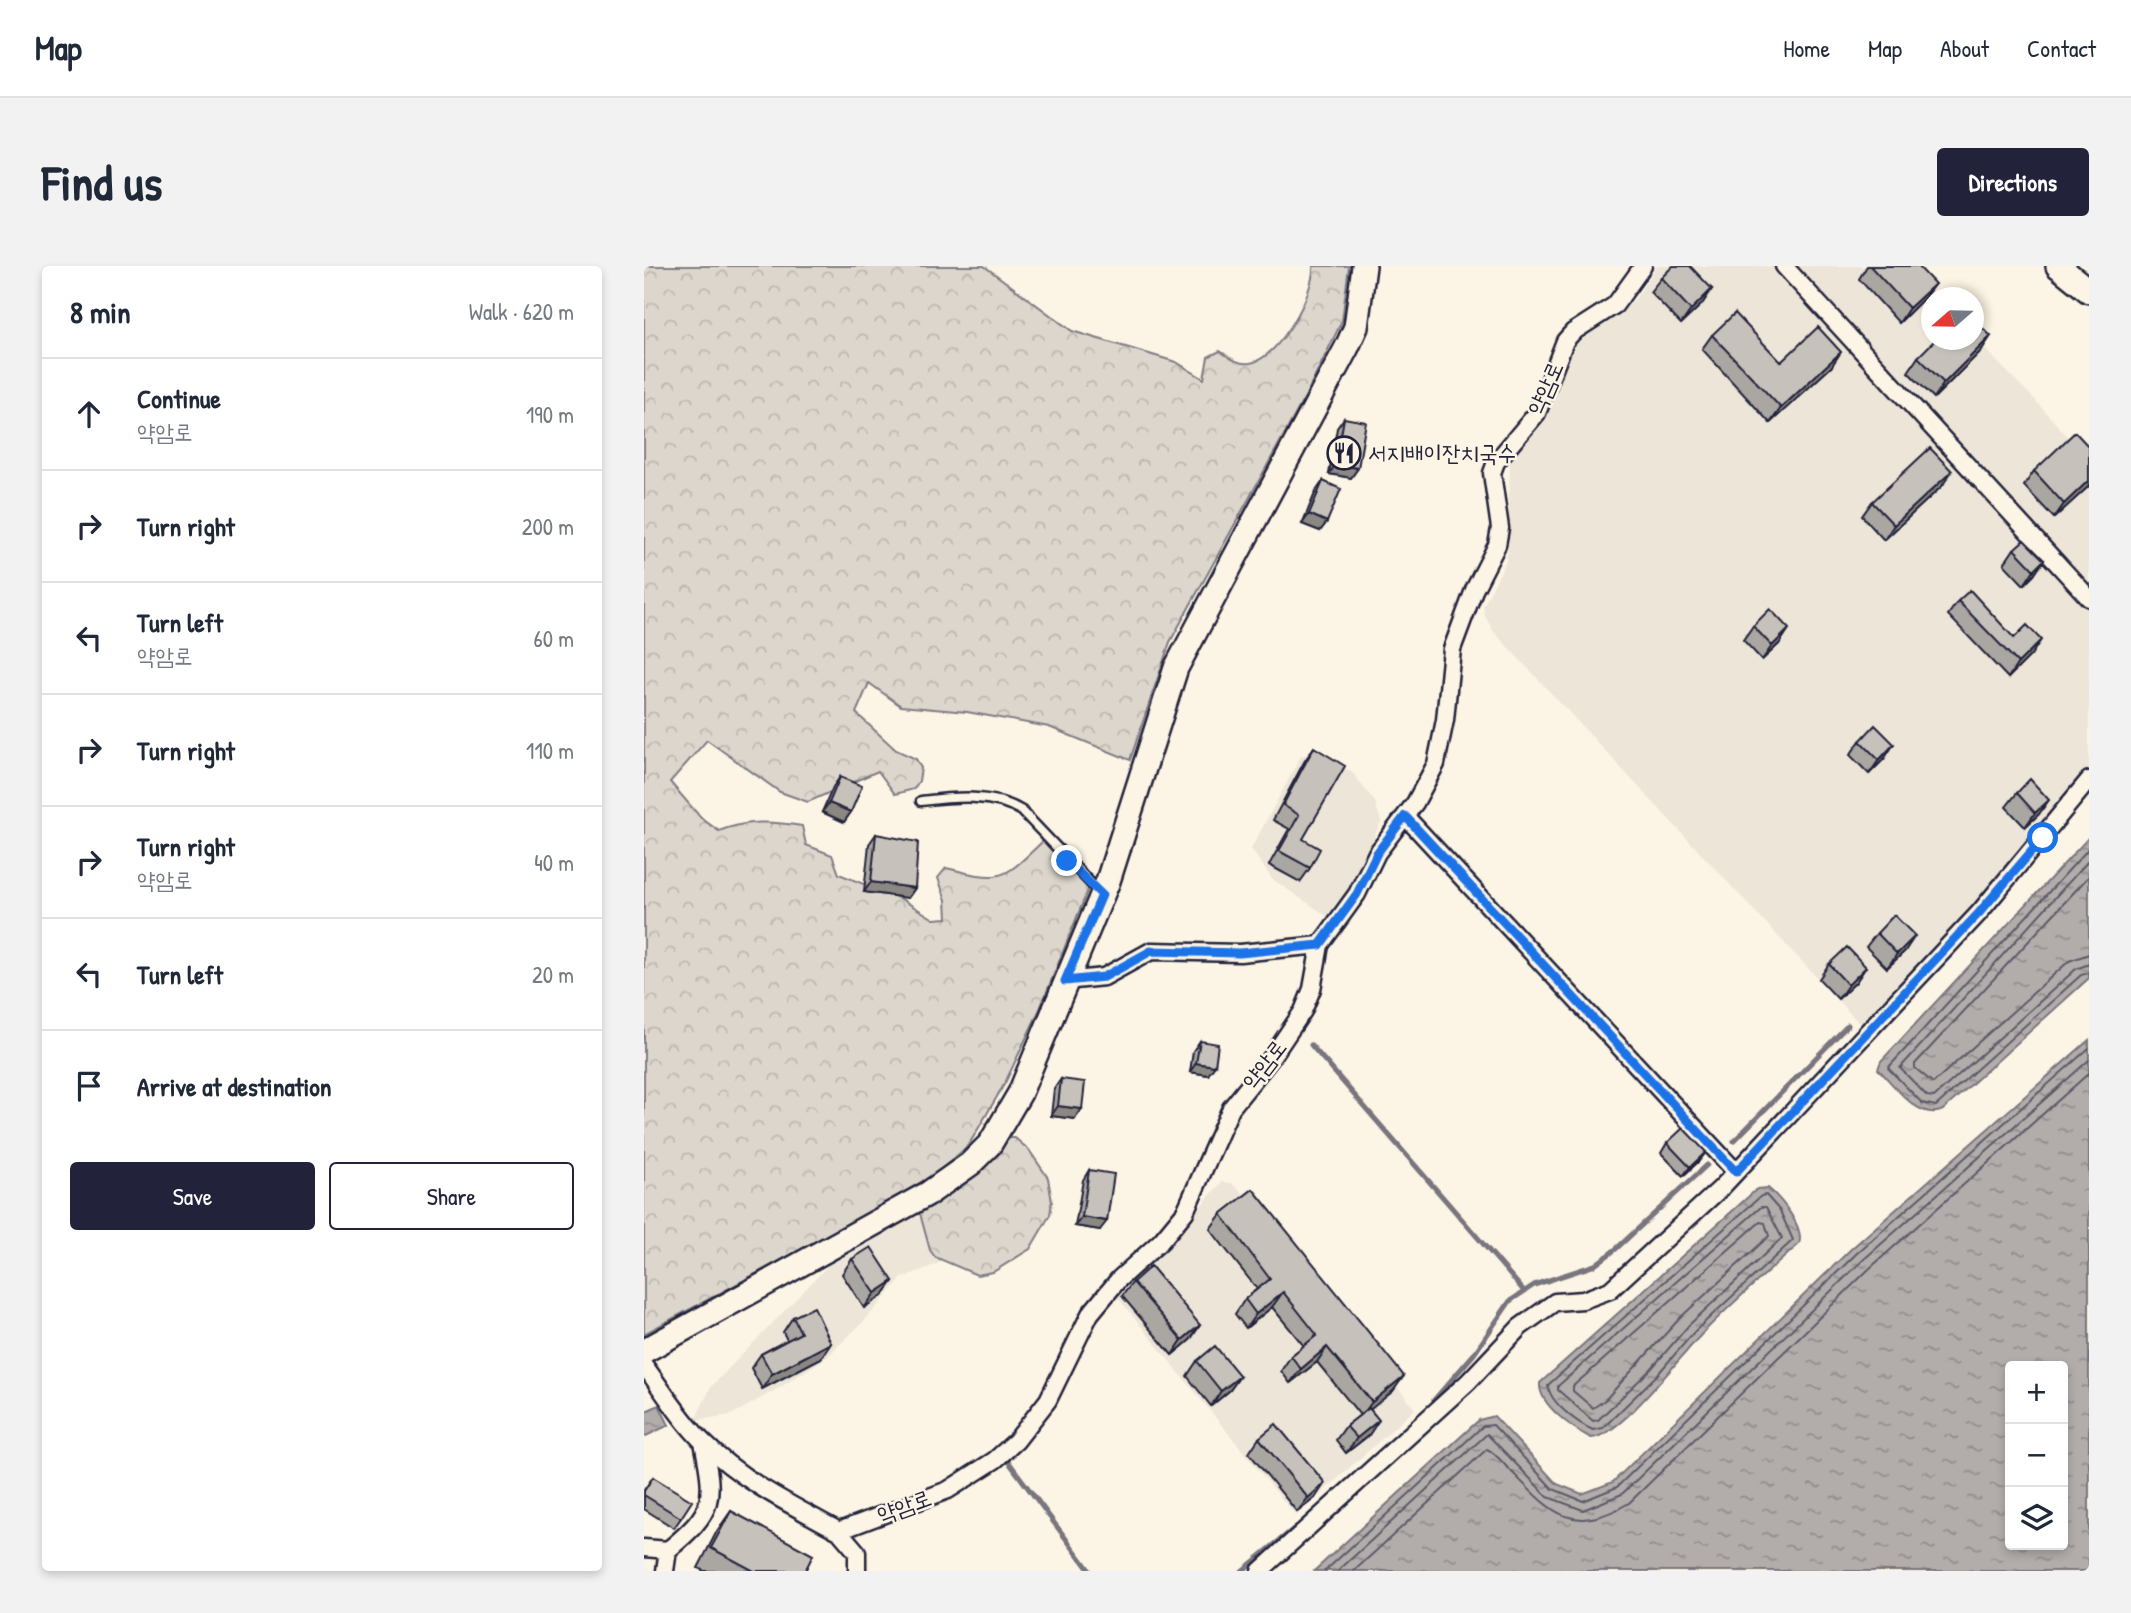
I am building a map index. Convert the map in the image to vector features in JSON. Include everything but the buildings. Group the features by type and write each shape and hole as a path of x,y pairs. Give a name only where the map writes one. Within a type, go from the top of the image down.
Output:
{"street":[{"path":"644,1351 929,1193 970,1164 1001,1128 1020,1093 1102,895 1176,668 1347,347 1356,327 1364,266"},
{"name":"약암로","path":"839,1531 947,1490 995,1460 1031,1423 1061,1379 1090,1314 1119,1279 1161,1241 1185,1212 1231,1108 1272,1057 1303,1011 1312,989 1320,945 1357,894 1377,853 1405,816 1436,765 1446,720 1452,649 1474,590 1497,545 1500,528 1492,473 1496,462 1537,414 1565,341 1573,332 1615,306 1643,266"},
{"path":"1784,266 2089,598"},
{"path":"2059,266 2089,291"},
{"path":"1260,1571 1468,1382 1520,1327 1555,1302 1583,1300 1610,1290 1736,1172 1979,913 2089,780"},
{"path":"1405,816 1736,1172"},
{"path":"1065,981 1104,977 1151,951 1240,953 1320,945"},
{"path":"644,1365 703,1442 731,1467 776,1497 839,1531 857,1552 857,1571"},
{"path":"644,1548 668,1550 686,1537 711,1500 711,1479 703,1442"},
{"path":"664,1571 668,1550"}],"lane":[{"path":"921,801 967,798 1013,805 1022,811 1102,895"}],"shaded area":[{"path":"1657,266 1774,266 2089,608 2089,772 2020,856 1863,1027 1494,632 1485,616 1483,607 1506,561 1512,457 1546,413 1574,346 1635,299"},
{"path":"1789,266 1901,266 1923,287 1921,350 1984,348 2035,400 2089,461 2089,590"},
{"path":"1307,755 1351,771 1375,802 1381,822 1348,894 1330,918 1272,879 1251,849 1301,756"},
{"path":"1222,1182 1231,1183 1248,1198 1415,1409 1296,1516 1114,1293 1169,1242"},
{"path":"914,1213 921,1220 930,1250 941,1261 902,1278 866,1319 827,1357 731,1415 695,1420 711,1387 847,1246"}],"green space":[{"path":"644,266 984,266 1072,331 1176,362 1204,379 1208,357 1220,351 1234,360 1250,363 1261,359 1272,350 1302,307 1313,266 1349,266 1342,321 1306,395 1170,642 1130,760 1049,727 967,712 901,706 869,683 856,713 896,750 916,759 921,768 919,781 914,789 895,794 878,771 808,802 780,792 707,740 670,782 701,818 719,831 760,822 802,826 806,845 832,855 839,874 901,899 934,919 947,918 946,900 938,878 946,868 980,875 1001,875 1019,864 1044,840 1089,887 1039,1011 1005,1083 968,1146 938,1172 876,1209 644,1334"},
{"path":"1010,1138 1015,1138 1029,1150 1048,1178 1052,1202 1050,1215 1030,1249 993,1272 977,1275 935,1257 930,1250 919,1210"}],"water":[{"path":"2089,837 2089,978 1943,1110 1925,1111 1907,1100 1878,1069 1881,1061"},
{"path":"2089,1040 2089,1571 1314,1571 1479,1420 1494,1416 1557,1484 1582,1494 1613,1482 1851,1249"},
{"path":"1768,1188 1795,1221 1800,1237 1799,1244 1736,1300 1617,1425 1591,1438 1558,1415 1545,1400 1540,1383 1757,1189"},
{"path":"659,1405 669,1425 644,1437 644,1412"}],"waterway":[{"path":"1734,1141 1848,1025"},
{"path":"1311,1045 1524,1291"},
{"path":"1434,1400 1474,1354 1510,1301 1534,1285 1595,1265 1707,1165"},
{"path":"1008,1461 1090,1571"},
{"path":"1242,1571 1296,1527"}],"place":[{"name":"서지배이잔치국수","path":"1344,453"}],"route":[{"path":"1067,861 1102,895 1065,981 1090,980 1116,972 1151,951 1240,953 1320,945 1357,894 1377,853 1405,816 1736,1172 1979,913 2043,838"}]}
